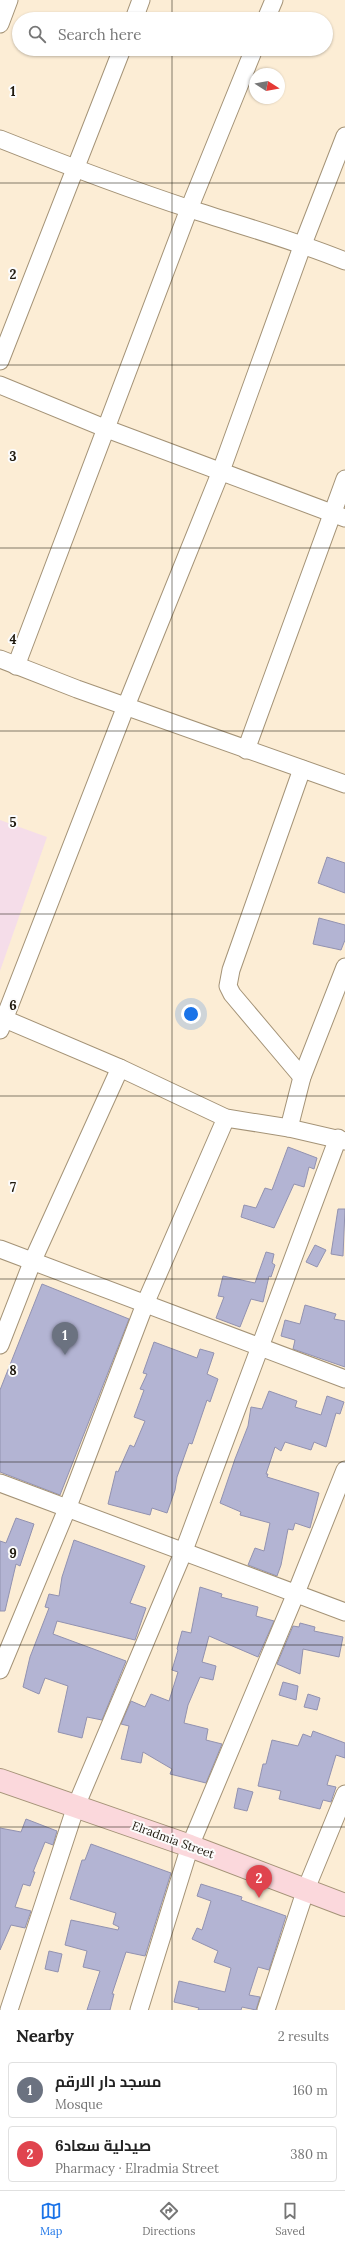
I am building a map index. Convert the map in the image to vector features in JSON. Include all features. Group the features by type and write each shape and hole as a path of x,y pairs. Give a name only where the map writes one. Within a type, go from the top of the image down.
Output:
{"street":[{"path":"0,24 9,0"},
{"path":"137,12 141,0"},
{"path":"269,12 274,0"},
{"path":"0,361 119,56"},
{"path":"16,666 190,209 251,56"},
{"path":"9,2010 76,1806 183,1553 341,1140 289,1128 226,1118 120,1068 2,1022 126,706 221,472 303,244 345,136"},
{"path":"0,139 76,170 190,209 303,244 345,260"},
{"path":"0,385 107,429 339,516"},
{"path":"246,750 339,516 345,480"},
{"path":"0,659 246,750 345,784"},
{"path":"302,769 231,970 228,986 232,994 302,1077"},
{"path":"289,1128 302,1077 345,967"},
{"path":"0,1345 33,1260 120,1068"},
{"path":"0,1670 67,1508 145,1304 226,1118"},
{"path":"0,1249 33,1260 345,1379"},
{"path":"139,2010 190,1846 296,1593 345,1470"},
{"path":"0,1483 183,1553 345,1612"},
{"name":"Elradmia Street","path":"0,1780 190,1846 345,1904"},
{"path":"266,2010 306,1889 345,1794"}],"shaded area":[{"path":"0,820 47,837 0,971"}],"building":[{"path":"327,857 345,863 345,893 318,883"},
{"path":"319,918 345,925 345,940 341,950 313,944"},
{"path":"288,1147 317,1158 314,1169 309,1167 304,1187 294,1184 274,1228 241,1217 244,1205 256,1208 265,1188 272,1190"},
{"path":"338,1209 345,1209 343,1256 331,1254"},
{"path":"315,1245 326,1250 317,1267 306,1262"},
{"path":"266,1252 274,1254 272,1263 275,1265 271,1277 269,1276 263,1302 251,1299 240,1327 216,1318 224,1297 218,1296 223,1276 255,1283"},
{"path":"42,1284 129,1319 60,1495 0,1472 0,1390"},
{"path":"305,1305 336,1314 334,1319 345,1321 345,1367 293,1349 295,1340 281,1336 285,1320 300,1324"},
{"path":"154,1342 197,1358 200,1349 214,1353 207,1374 218,1379 210,1402 207,1400 192,1444 189,1443 177,1477 175,1490 167,1513 152,1508 150,1515 108,1504 116,1471 118,1472 130,1445 134,1447 145,1421 134,1417 144,1390 140,1389 147,1374 143,1373"},
{"path":"269,1391 297,1401 295,1407 321,1415 327,1396 344,1402 340,1414 336,1413 326,1447 314,1442 311,1450 285,1442 281,1451 275,1447 266,1474 268,1474 267,1477 319,1493 310,1528 295,1523 293,1530 288,1529 281,1565 277,1576 248,1565 255,1548 264,1551 270,1523 240,1515 241,1512 220,1503 248,1426 251,1407 262,1409"},
{"path":"16,1518 34,1524 20,1566 16,1564 5,1611 0,1611 0,1541 6,1543"},
{"path":"74,1540 145,1566 130,1603 146,1608 135,1640 57,1621 53,1634 126,1661 102,1720 87,1717 82,1738 58,1732 68,1686 45,1678 39,1694 23,1687 30,1657 49,1608 45,1607 49,1594 59,1596 62,1577"},
{"path":"200,1587 222,1594 221,1597 258,1607 256,1616 274,1621 258,1657 209,1636 202,1662 216,1666 213,1680 200,1677 188,1705 184,1723 208,1729 206,1740 222,1744 206,1783 170,1774 172,1769 143,1752 141,1763 121,1759 129,1726 121,1724 131,1701 145,1707 151,1694 169,1701 178,1672 172,1670 178,1650 177,1649 182,1631 191,1633"},
{"path":"300,1623 315,1627 314,1631 343,1637 339,1657 303,1649 300,1674 277,1664 293,1626 299,1627"},
{"path":"283,1682 298,1686 296,1700 279,1695"},
{"path":"308,1694 320,1698 317,1710 304,1707"},
{"path":"313,1731 345,1743 345,1758 336,1755 327,1785 336,1787 331,1802 323,1800 320,1809 279,1799 281,1791 258,1786 263,1764 266,1764 272,1740 298,1746 303,1734 311,1737"},
{"path":"238,1788 253,1792 247,1811 234,1808"},
{"path":"26,1819 57,1831 53,1845 45,1842 33,1872 35,1872 30,1886 23,1884 15,1907 31,1911 25,1928 11,1925 0,1950 0,1828 21,1832"},
{"path":"91,1844 171,1873 145,1956 126,1952 112,1994 114,1994 110,2010 87,2010 100,1971 83,1967 87,1951 65,1945 71,1920 118,1930 119,1927 113,1924 116,1913 70,1899 82,1860 85,1860"},
{"path":"201,1884 242,1897 241,1900 286,1916 269,1970 258,1967 249,1995 260,1997 256,2010 242,2007 241,2010 198,2010 199,2008 174,2002 179,1981 225,1992 231,1968 214,1962 218,1951 192,1939 197,1928 202,1930 211,1901 197,1896"},
{"path":"49,1951 62,1954 58,1972 45,1969"}],"place":[{"name":"مسجد دار الارقم","path":"65,1355"},
{"name":"صيدلية سعاد6","path":"259,1898"}]}
